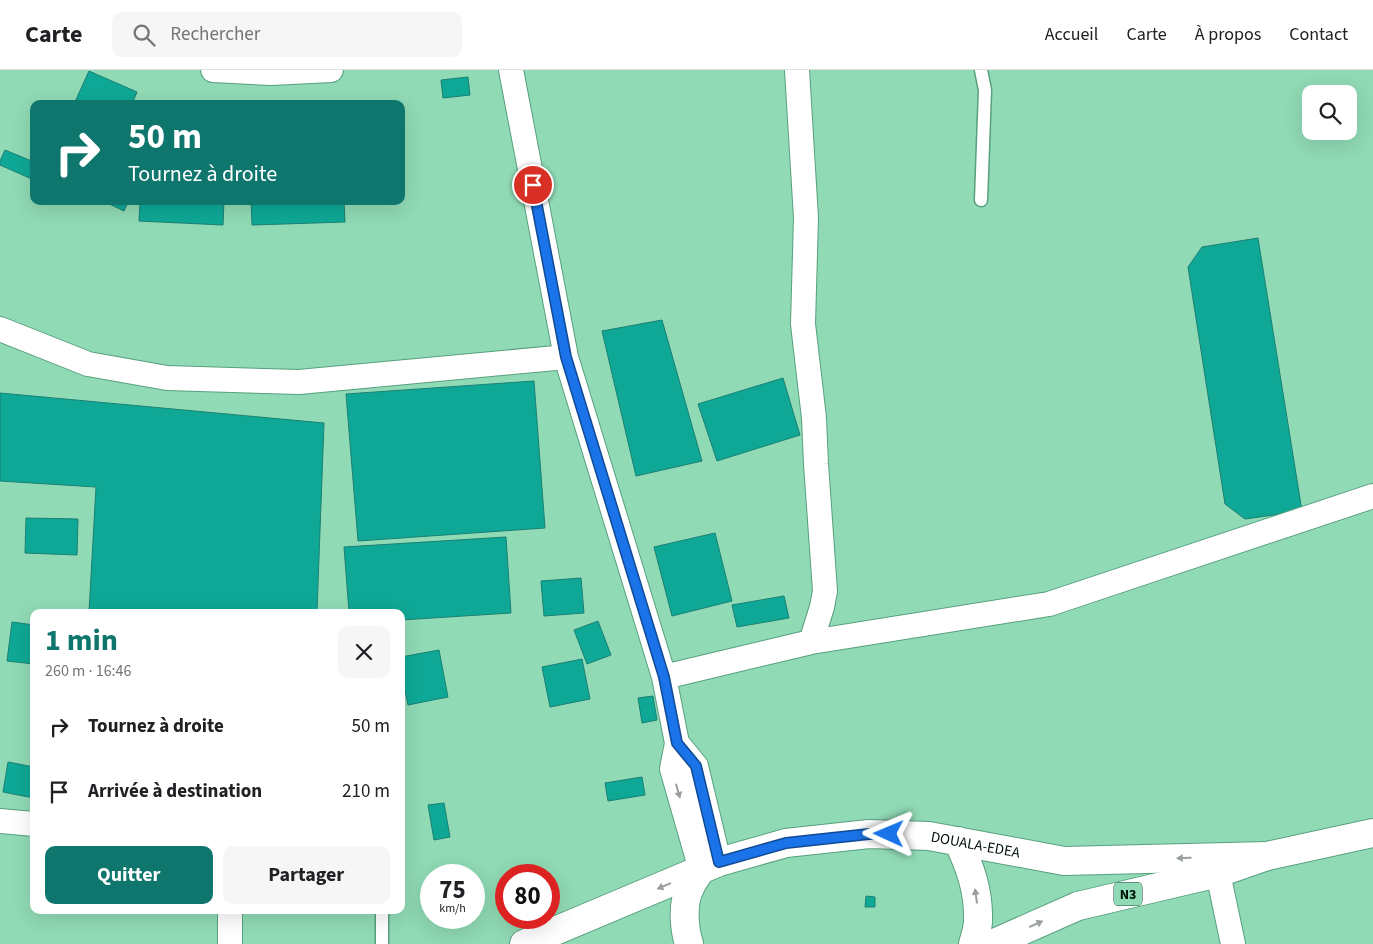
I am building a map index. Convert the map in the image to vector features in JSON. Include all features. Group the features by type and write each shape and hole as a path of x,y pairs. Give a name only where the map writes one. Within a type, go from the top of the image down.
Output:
{"highway":[{"name":"DOUALA-EDEA","path":"992,944 1078,906 1218,873 1268,856 1373,833"},
{"name":"DOUALA-EDEA","path":"524,944 710,866 786,843 869,834 929,836 1064,861 1268,856"},
{"path":"958,841 970,868 977,896 978,923 973,944"},
{"path":"689,944 685,932 685,909 689,889 710,866"}],"street":[{"path":"213,70 271,73 331,70"},
{"path":"511,70 566,357 664,677 677,743 672,769 710,866"},
{"path":"797,70 806,218 803,324 814,418 825,591 811,642"},
{"path":"0,329 88,364 166,378 299,382 566,357"},
{"path":"664,677 811,642 1049,604 1373,496"},
{"path":"0,822 30,824"},
{"path":"1218,873 1233,944"},
{"path":"230,914 230,944"}],"lane":[{"path":"981,70 986,90 981,200"},
{"path":"382,914 382,944"}],"building":[{"path":"89,71 137,92 134,100 76,100"},
{"path":"468,77 470,95 443,98 441,80"},
{"path":"5,150 30,160 30,178 0,165"},
{"path":"111,205 127,205 124,211"},
{"path":"140,205 224,205 223,225 139,221"},
{"path":"251,205 344,205 345,222 252,225"},
{"path":"1258,238 1302,511 1245,519 1225,504 1188,267 1202,247"},
{"path":"662,320 702,461 636,476 602,331"},
{"path":"783,378 800,435 717,461 698,404"},
{"path":"534,381 545,528 358,541 346,394"},
{"path":"0,393 324,423 317,609 89,609 96,487 0,481"},
{"path":"26,518 78,519 77,555 25,553"},
{"path":"715,533 732,601 672,616 654,547"},
{"path":"506,537 511,613 405,620 405,609 349,609 344,547"},
{"path":"581,578 584,613 544,616 541,581"},
{"path":"784,596 789,618 737,627 732,605"},
{"path":"598,621 611,655 587,664 574,630"},
{"path":"12,622 30,624 30,664 7,661"},
{"path":"439,650 448,697 408,705 405,691 405,656"},
{"path":"582,659 590,699 550,707 542,667"},
{"path":"653,696 657,720 642,723 638,698"},
{"path":"8,762 30,766 30,797 3,792"},
{"path":"642,777 645,795 608,801 605,783"},
{"path":"444,803 450,837 434,840 428,805"},
{"path":"866,896 875,897 875,907 865,907"}],"route":[{"path":"533,185 566,357 664,677 677,743 696,766 719,862 786,843 869,834 889,834"}]}
